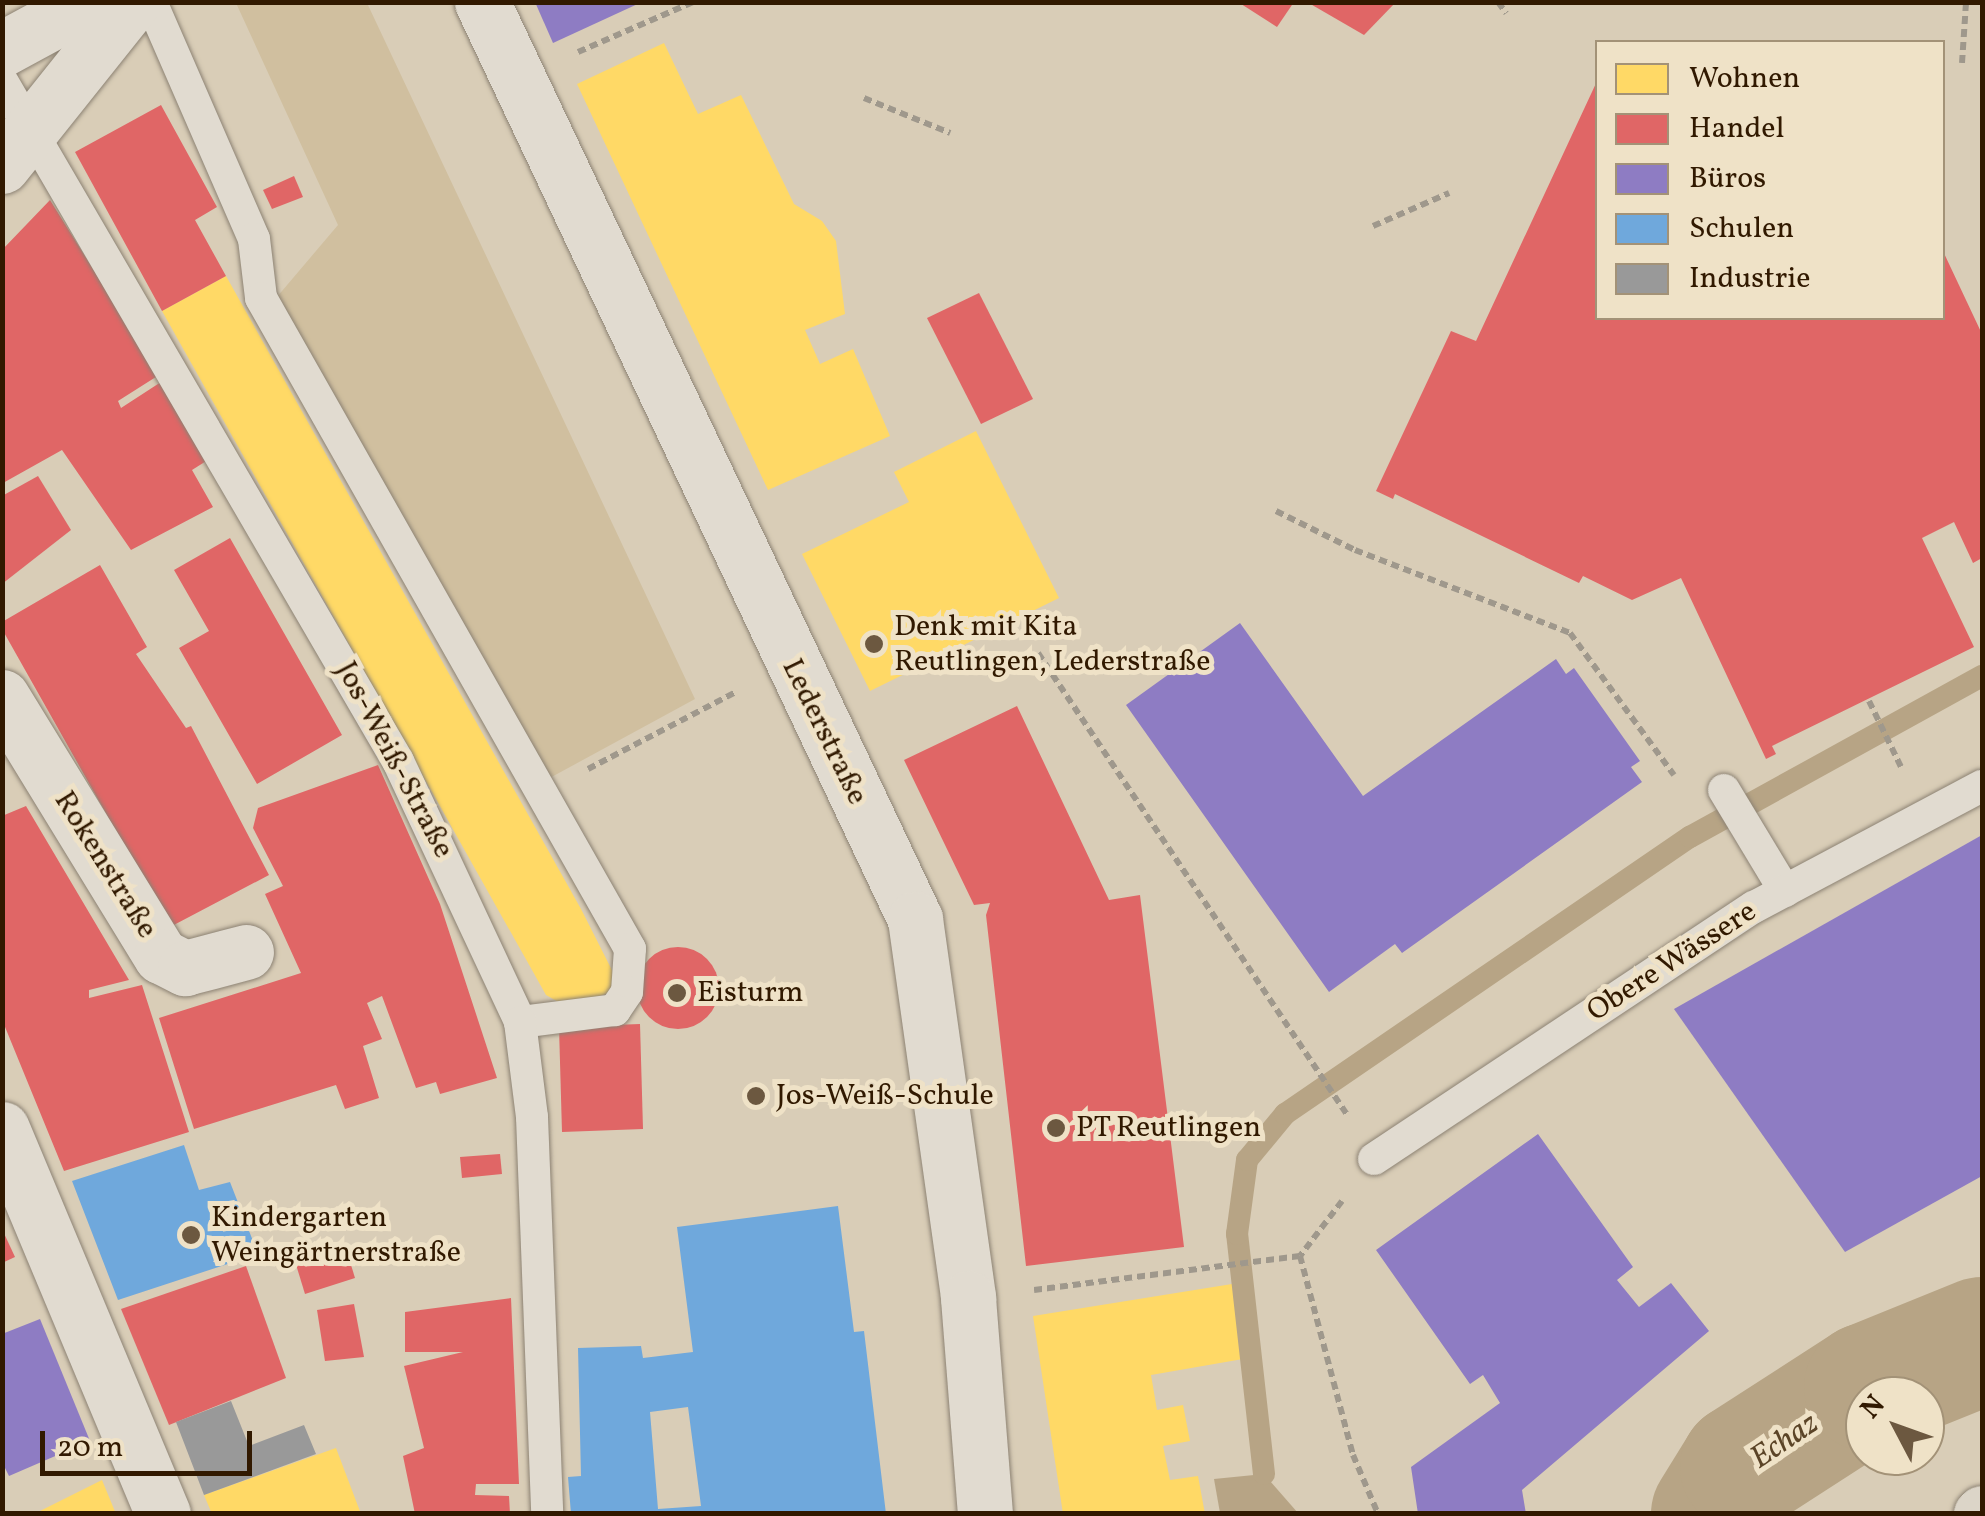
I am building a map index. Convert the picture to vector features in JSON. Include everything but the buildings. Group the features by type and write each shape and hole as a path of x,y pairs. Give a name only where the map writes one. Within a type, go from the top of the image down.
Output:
{"street":[{"name":"Lederstraße","path":"482,2 914,920 968,1298 984,1514"},
{"path":"2,49 98,3"},
{"path":"18,148 98,3"},
{"name":"Rokenstraße","path":"2,697 161,956 185,968 246,952"},
{"path":"2,1129 163,1514"}],"lane":[{"path":"151,2 254,239 260,298 630,949 627,992 615,1010 520,1022"},
{"name":"Jos-Weiß-Straße","path":"2,80 18,148 398,760 520,1022 532,1117 547,1514"},
{"name":"Obere Wässere","path":"1374,1159 1785,892 1982,786"},
{"path":"1724,790 1785,892"}],"path":[{"path":"517,78 693,2"},
{"path":"1498,2 1506,14"},
{"path":"1962,63 1966,2"},
{"path":"864,98 950,132"},
{"path":"1373,226 1449,192"},
{"path":"1276,511 1355,550 1570,634 1682,786"},
{"path":"968,1298 1300,1256 1374,1159 1320,1072 1038,653"},
{"path":"596,764 790,663"},
{"path":"1871,704 1893,749"},
{"path":"1300,1256 1353,1455 1378,1514"}],"shaded area":[{"path":"236,3 367,3 695,699 535,786 271,304 338,225"},
{"path":"1264,1474 1298,1513 1220,1513 1214,1479"}],"waterway":[{"path":"1264,1474 1237,1234 1247,1160 1285,1114 1690,837 1982,676"},
{"name":"Echaz","path":"1715,1514 1744,1467 1868,1387 1982,1341"}],"place":[{"name":"Denk mit Kita Reutlingen, Lederstraße","path":"874,644"},
{"name":"Eisturm","path":"677,993"},
{"name":"Jos-Weiß-Schule","path":"756,1096"},
{"name":"PT Reutlingen","path":"1056,1128"},
{"name":"Kindergarten Weingärtnerstraße","path":"191,1235"}]}
